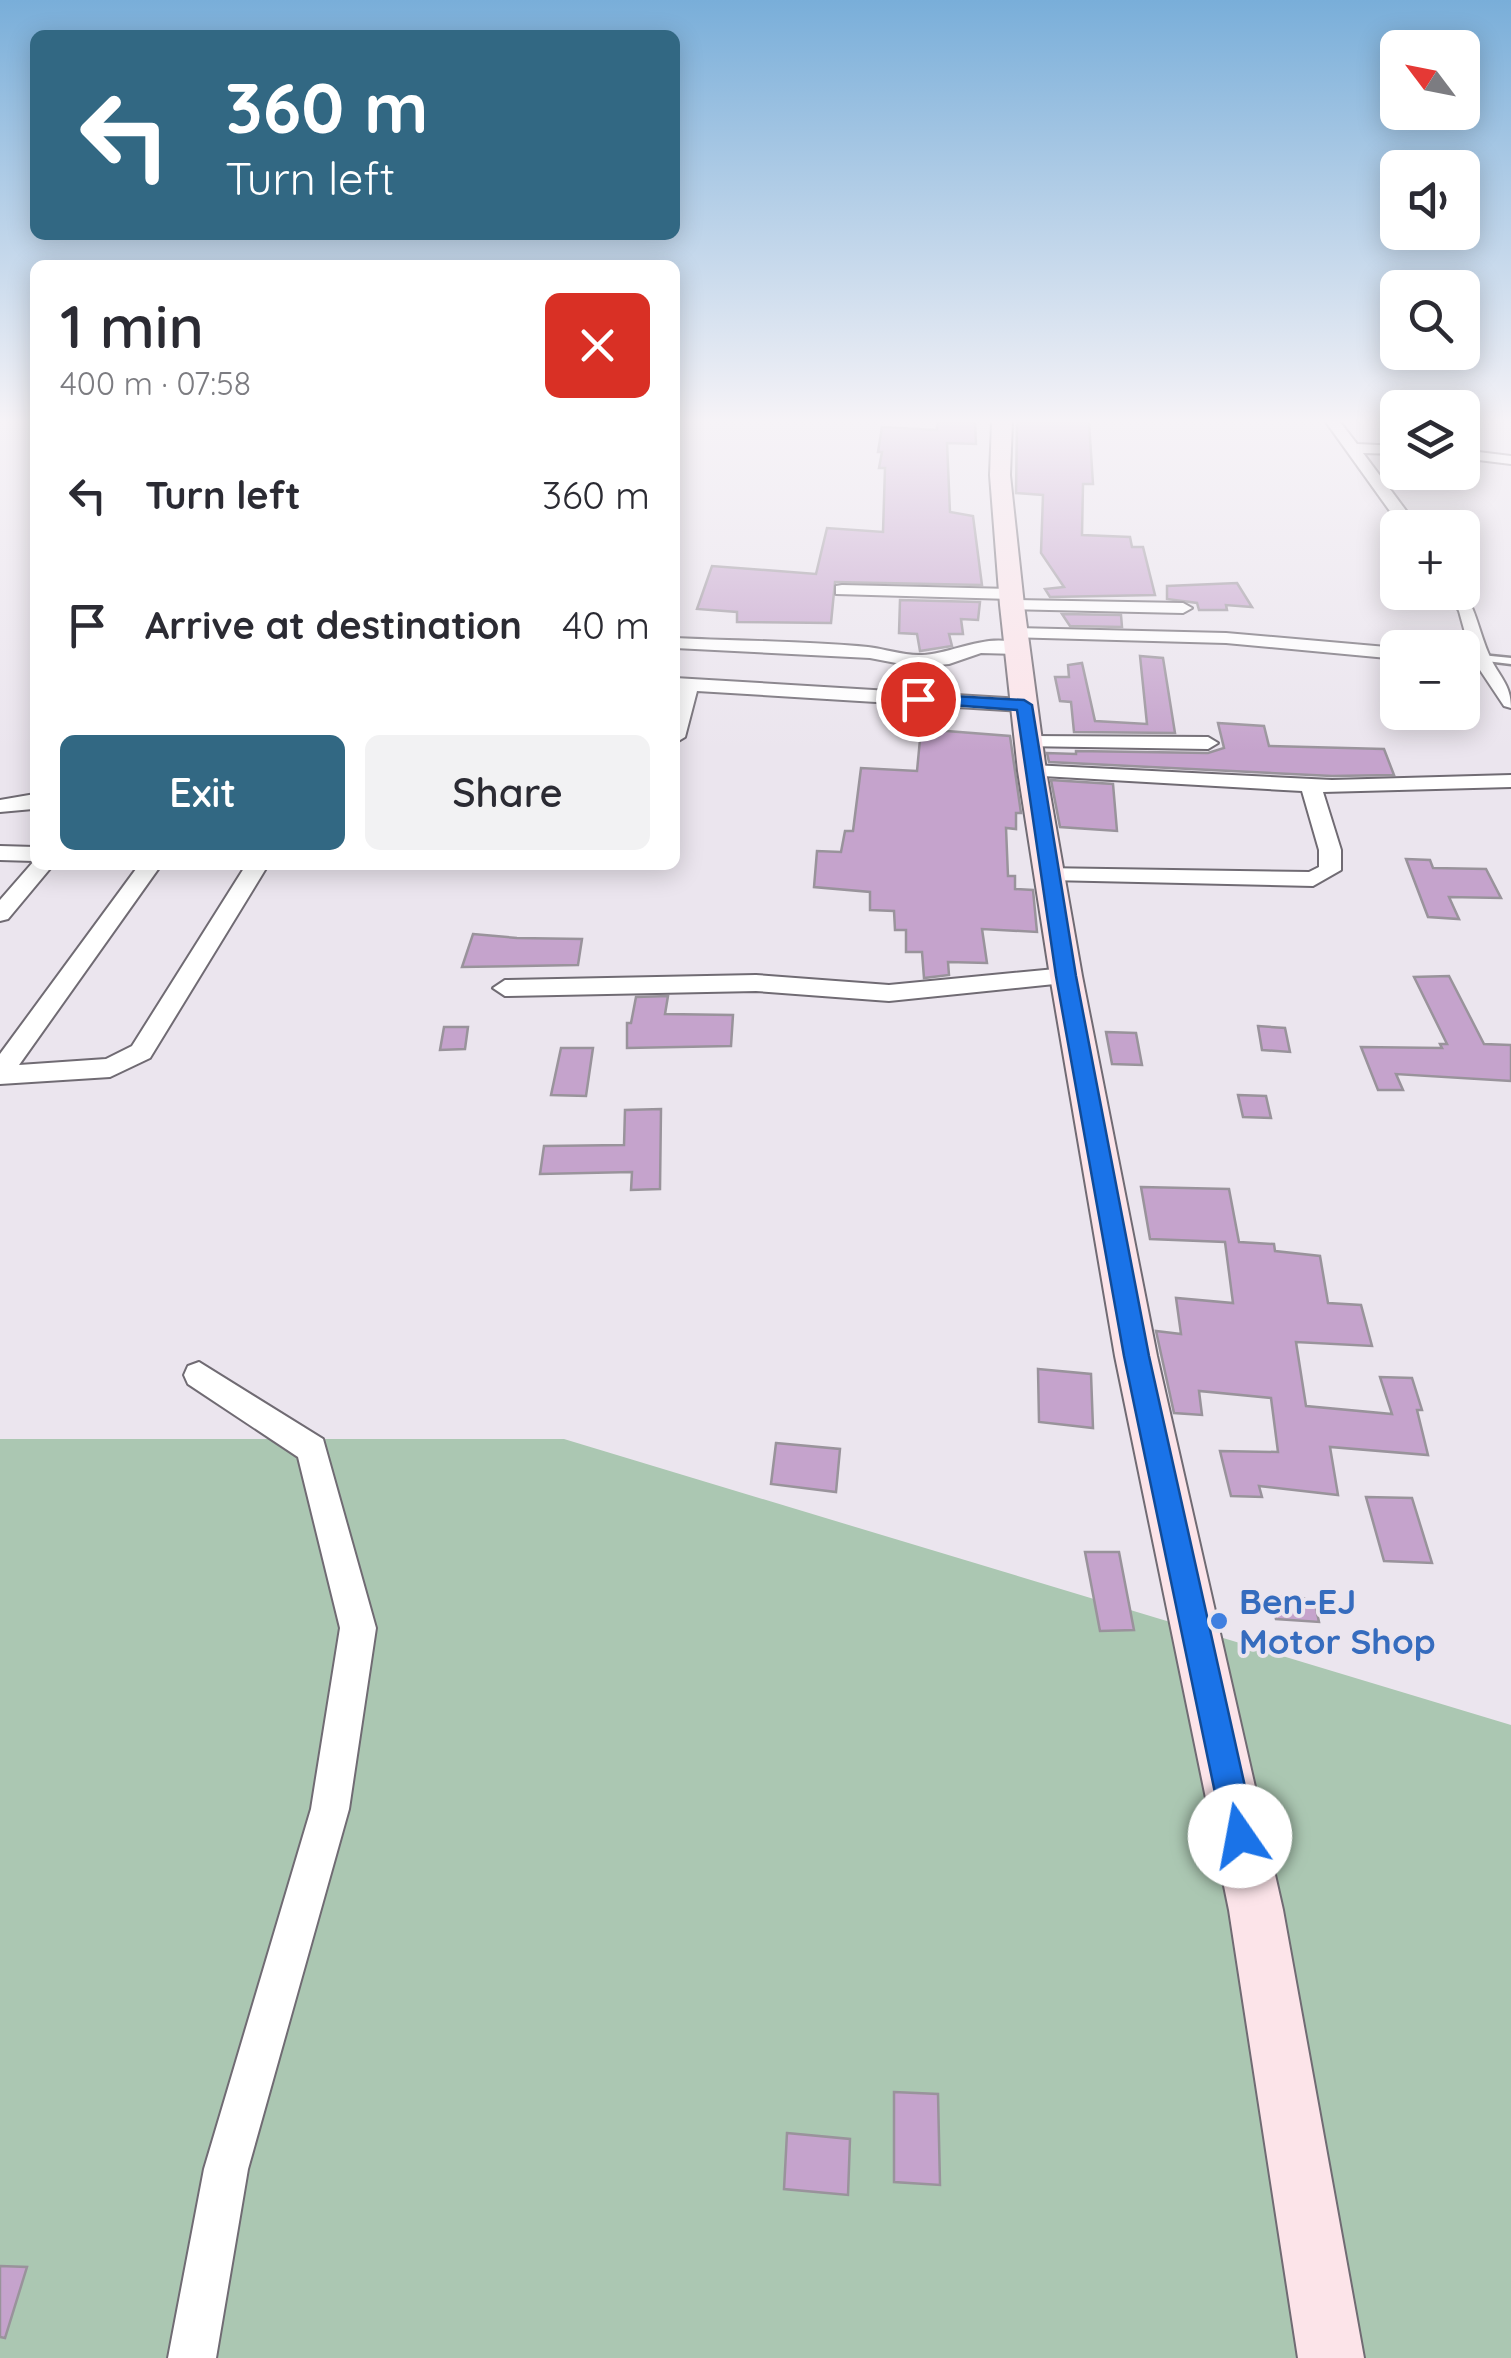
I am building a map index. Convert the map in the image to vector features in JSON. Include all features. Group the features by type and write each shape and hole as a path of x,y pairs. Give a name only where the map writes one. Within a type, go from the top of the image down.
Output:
{"street":[{"path":"1005,532 1029,739 1066,976 1136,1356 1256,1910 1331,2358"},
{"path":"842,590 1014,620 1380,652"},
{"path":"680,643 854,652 917,661 949,658 979,648 1014,620 1183,608"},
{"path":"1480,666 1511,702"},
{"path":"682,684 1311,785 1509,784"},
{"path":"1029,739 1208,743"},
{"path":"1049,874 1313,879 1330,870 1330,850 1311,785"},
{"path":"0,806 30,803"},
{"path":"0,853 30,854"},
{"path":"0,914 38,870"},
{"path":"0,1074 146,870"},
{"path":"0,1074 110,1068 141,1052 255,870"},
{"path":"505,988 756,983 889,992 1066,976"},
{"path":"192,2358 226,2169 330,1808 358,1628 312,1449 199,1375"}],"lane":[{"path":"1480,658 1511,661"}],"green space":[{"path":"0,1439 564,1439 1511,1725 1511,2358 0,2358"}],"building":[{"path":"826,532 975,532 982,585 835,582 831,623 737,622 737,612 697,609 712,566 816,574"},
{"path":"1042,532 1130,537 1132,547 1143,547 1155,595 1050,597 1045,589 1064,587 1041,553"},
{"path":"1237,583 1252,607 1226,605 1227,610 1199,610 1197,603 1167,599 1167,586"},
{"path":"900,600 980,602 978,620 961,619 963,634 949,634 952,646 920,651 917,634 899,633"},
{"path":"1062,614 1121,615 1122,627 1070,626"},
{"path":"1140,656 1163,658 1175,733 1074,732 1071,702 1060,701 1055,677 1069,677 1068,665 1082,663 1095,721 1147,724"},
{"path":"1218,723 1264,726 1269,746 1384,749 1394,775 1332,776 1049,762 1047,753 1208,753 1224,748"},
{"path":"921,729 1010,736 1021,813 1016,813 1016,829 1006,828 1008,876 1015,876 1015,889 1033,890 1037,932 982,929 987,963 948,962 949,975 924,978 922,952 906,952 906,930 895,930 894,911 870,910 870,892 814,887 817,851 841,852 845,831 853,831 861,768 917,771"},
{"path":"1051,780 1113,784 1117,831 1060,827"},
{"path":"1406,859 1430,860 1433,868 1486,869 1501,898 1449,897 1459,919 1428,917"},
{"path":"473,934 582,939 578,965 462,967"},
{"path":"1449,976 1484,1044 1511,1045 1511,1081 1396,1074 1403,1090 1378,1090 1361,1047 1442,1048 1440,1044 1447,1044 1414,977"},
{"path":"668,996 665,1014 733,1015 731,1046 627,1048 627,1023 631,1023 636,997"},
{"path":"1258,1026 1285,1028 1290,1052 1262,1050"},
{"path":"444,1027 468,1027 465,1049 440,1050"},
{"path":"1106,1032 1136,1033 1142,1065 1112,1064"},
{"path":"561,1048 593,1048 586,1096 551,1095"},
{"path":"1238,1095 1266,1096 1271,1118 1243,1117"},
{"path":"661,1109 660,1189 631,1190 632,1172 540,1174 544,1146 624,1145 625,1110"},
{"path":"1141,1187 1229,1189 1239,1242 1274,1244 1275,1251 1320,1256 1328,1303 1361,1305 1372,1346 1296,1342 1306,1406 1392,1414 1380,1377 1412,1378 1422,1410 1417,1410 1428,1455 1330,1447 1338,1495 1259,1486 1262,1497 1231,1496 1220,1451 1278,1452 1271,1398 1199,1391 1202,1415 1174,1413 1156,1331 1181,1334 1176,1298 1233,1303 1225,1242 1150,1239"},
{"path":"1038,1369 1091,1374 1093,1428 1039,1422"},
{"path":"776,1443 840,1449 836,1492 771,1484"},
{"path":"1366,1497 1412,1498 1432,1563 1384,1561"},
{"path":"1085,1552 1119,1552 1134,1630 1100,1631"},
{"path":"1272,1596 1314,1599 1319,1622 1276,1619"},
{"path":"894,2092 938,2094 940,2185 894,2182"},
{"path":"787,2133 850,2139 848,2195 784,2189"},
{"path":"0,2266 27,2267 5,2338 0,2337"}],"place":[{"name":"Ben-EJ Motor Shop","path":"1219,1621"}],"route":[{"path":"918,699 1024,705 1066,976 1136,1356 1240,1836"}]}
